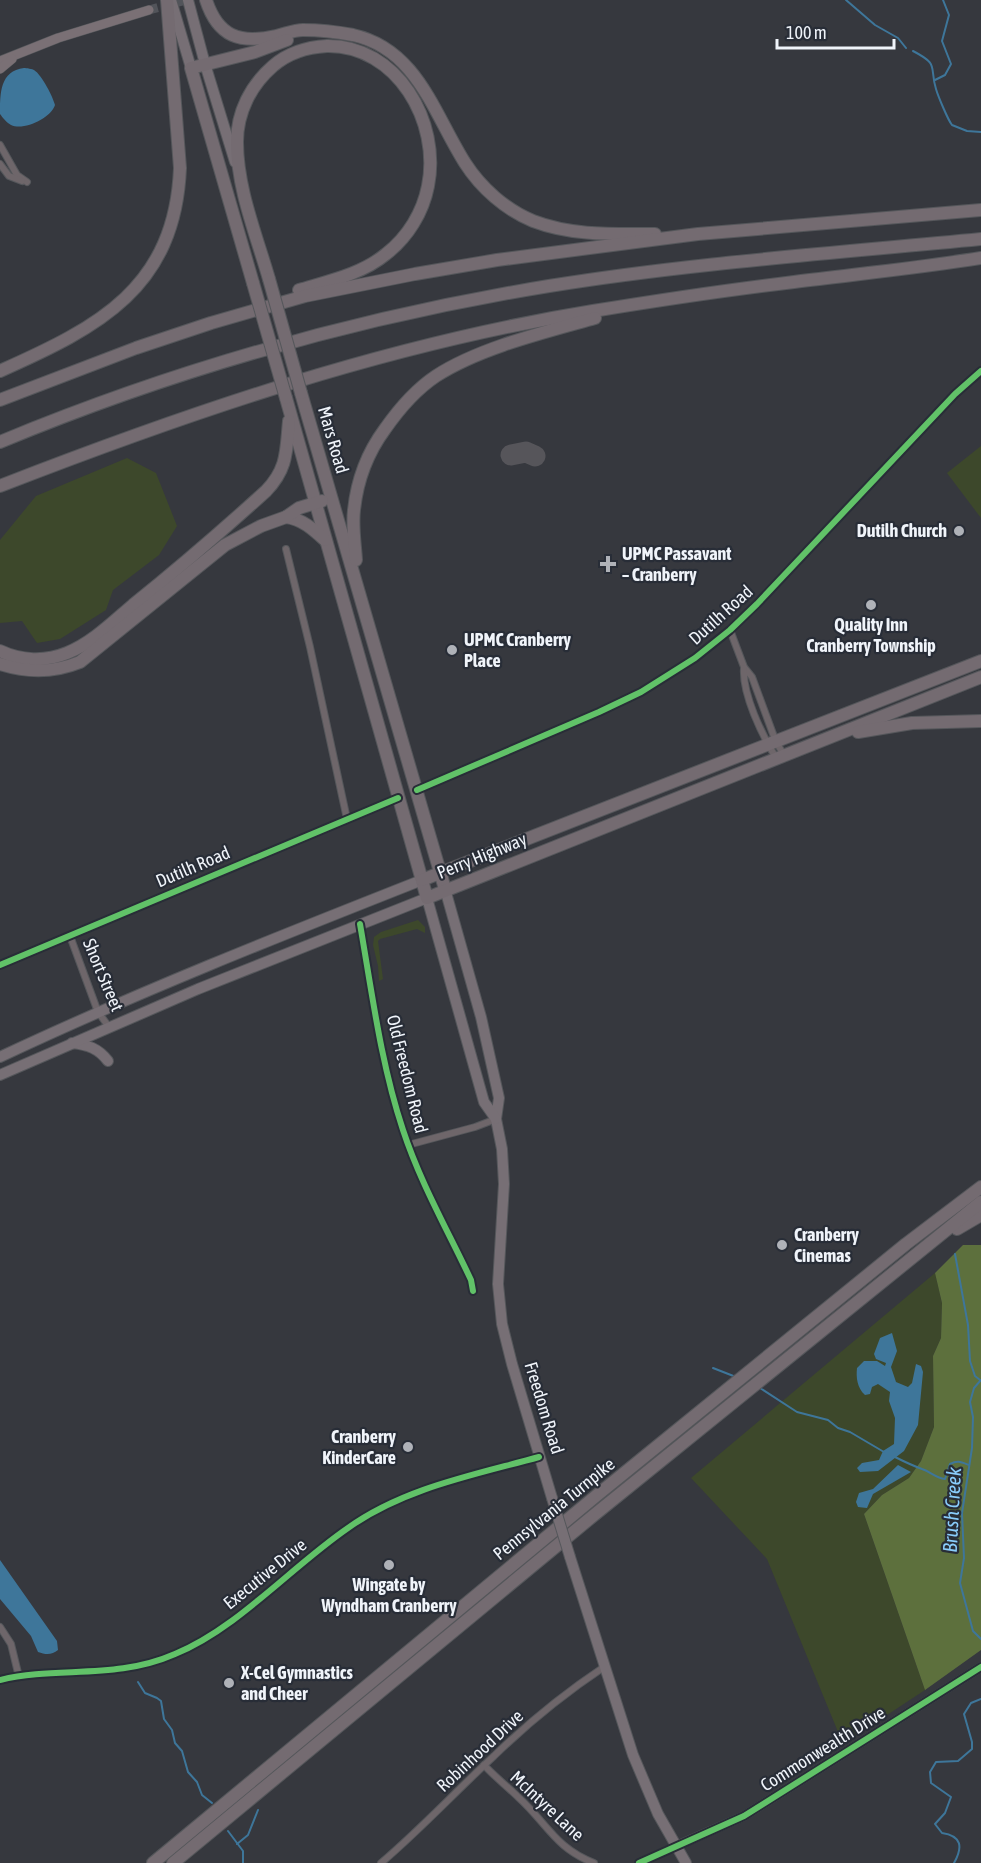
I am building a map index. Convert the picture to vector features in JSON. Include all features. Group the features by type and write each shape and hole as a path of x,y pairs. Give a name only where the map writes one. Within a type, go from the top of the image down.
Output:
{"highway":[{"path":"0,371 56,346 130,296 146,276 164,246 179,195 180,168 169,0"},
{"path":"206,0 215,21 222,30 244,39 258,39 302,30 338,33 366,39 383,46 403,61 424,89 465,164 477,180 493,196 531,221 575,232 698,234"},
{"path":"191,68 255,52 292,38 323,32"},
{"path":"211,323 276,296 330,281 364,268 385,255 397,244 422,208 428,184 430,158 420,114 397,75 371,56 351,49 330,46 291,54 262,76 244,104 237,141 241,182"},
{"name":"Mars Road","path":"191,68 422,880"},
{"name":"Mars Road","path":"241,182 445,889"},
{"path":"0,400 136,348 211,323 305,296 415,274 517,257 698,234 981,210"},
{"path":"0,442 118,397 224,361 334,330 456,302 667,270 981,240"},
{"path":"0,486 99,447 213,407 360,362 594,311 793,282 981,259"},
{"path":"356,578 354,511 359,483 379,437 402,406 434,377 451,367 562,327 645,304"},
{"path":"0,651 12,657 39,659 65,654 78,648 186,562 267,491 278,478 285,462 289,411"},
{"path":"0,495 99,447"},
{"path":"0,664 31,672 52,670 80,662 116,636 225,545 261,526 286,517 299,508 332,499"},
{"path":"286,517 307,524 325,540"},
{"name":"Perry Highway","path":"422,880 981,661"},
{"name":"Perry Highway","path":"427,898 981,677"},
{"path":"822,740 912,723 981,721"},
{"name":"Freedom Road","path":"422,880 427,898"},
{"name":"Pennsylvania Turnpike","path":"153,1863 596,1496 906,1244 981,1187"},
{"name":"Pennsylvania Turnpike","path":"173,1863 514,1580 981,1202"},
{"path":"918,1253 931,1249 981,1215"}],"main road":[{"name":"Mars Road","path":"169,0 191,68"},
{"name":"Mars Road","path":"188,0 241,182"},
{"name":"Perry Highway","path":"0,1057 203,967 422,880"},
{"name":"Freedom Road","path":"445,889 481,1017 499,1098 496,1119 504,1173 498,1273 500,1310 508,1352 604,1667 642,1778 658,1814 686,1863"},
{"name":"Freedom Road","path":"427,898 484,1102 496,1119"},
{"name":"Perry Highway","path":"0,1075 105,1029 427,898"},
{"path":"72,1043 92,1046 108,1061"}],"street":[{"path":"0,60 27,49 149,10"},
{"path":"0,52 27,49"},
{"path":"0,69 27,49"},
{"path":"0,145 17,175 27,182 9,176 0,164"},
{"name":"Dutilh Road","path":"417,790 599,712 641,692 695,658 730,630 783,578 955,394 981,371"},
{"path":"286,549 310,647 347,819"},
{"path":"730,630 744,667 743,680 780,757"},
{"name":"Dutilh Road","path":"0,965 398,798"},
{"name":"Old Freedom Road","path":"360,924 386,1068 408,1145 471,1280 473,1291"},
{"name":"Short Street","path":"70,936 105,1029"},
{"path":"408,1145 496,1119"},
{"name":"Executive Drive","path":"0,1680 123,1669 172,1656 215,1633 331,1540 374,1511 428,1489 539,1457"},
{"path":"0,1627 11,1644 18,1677"},
{"name":"Robinhood Drive","path":"381,1863 408,1840 484,1765 546,1711 604,1667"},
{"name":"Commonwealth Drive","path":"676,1846 730,1822 761,1805 981,1667"},
{"name":"McIntyre Lane","path":"484,1765 517,1796 556,1840 570,1851 594,1863"},
{"path":"639,1863 676,1846"}],"green space":[{"path":"981,446 981,518 947,473"},
{"path":"127,458 156,473 177,526 159,555 113,590 106,610 60,639 37,643 22,621 0,623 0,540 36,496"},
{"path":"418,920 425,927 425,933 417,929 378,941 383,979 379,981 373,945 374,937 381,932"},
{"path":"963,1245 981,1245 981,1650 925,1690 864,1514 882,1495 909,1478 921,1461 934,1427 933,1356 941,1338 942,1303 935,1273"},
{"path":"935,1273 942,1303 941,1338 933,1356 934,1427 921,1461 909,1478 882,1495 864,1514 925,1690 843,1744 767,1559 691,1478"}],"water":[{"path":"24,68 33,70 40,76 55,105 43,119 30,125 16,126 8,123 0,114 0,98 6,78 16,70"},
{"path":"892,1333 897,1351 891,1367 896,1382 908,1387 912,1383 916,1364 921,1366 923,1372 918,1425 904,1451 878,1471 860,1472 857,1468 862,1463 879,1460 883,1451 894,1444 895,1418 889,1401 890,1392 878,1384 872,1387 870,1394 865,1395 859,1386 857,1375 857,1368 864,1361 877,1361 885,1366 886,1363 876,1359 874,1354 880,1338"},
{"path":"898,1465 911,1472 873,1494 867,1508 858,1507 856,1502 859,1493 873,1489"},
{"path":"0,1560 57,1641 58,1650 56,1652 44,1654 38,1652 31,1636 0,1599"}],"waterway":[{"path":"846,0 875,25 898,38 906,48"},
{"path":"935,80 945,75 951,64 942,41 949,15 943,0"},
{"path":"913,51 930,63 937,92 952,125 967,131 981,132"},
{"path":"955,1254 968,1325 970,1361 975,1376 980,1380"},
{"path":"713,1368 736,1377"},
{"name":"Brush Creek","path":"981,1380 974,1388 970,1402 973,1417 972,1448 962,1513 964,1558 960,1583 973,1631 981,1639"},
{"path":"760,1388 797,1412 828,1420 838,1428 850,1432 884,1452"},
{"path":"895,1457 945,1479 950,1464 960,1462 969,1465"},
{"path":"138,1682 145,1693 161,1701 164,1719 172,1730 175,1743 182,1751 188,1772 197,1782 202,1795 212,1803"},
{"name":"Brush Creek","path":"954,1863 959,1852 959,1843 949,1834 942,1833 935,1824 945,1813 951,1797 931,1783 930,1772 936,1762 958,1761 972,1749 964,1714 971,1703 981,1699"},
{"path":"237,1844 248,1835 258,1810"},
{"path":"228,1831 243,1851 243,1863"}],"taxiway":[{"path":"511,455 526,452 535,456"}],"tunnel":[{"path":"149,10 186,0"}],"cycle path":[{"path":"417,790 599,712 641,692 695,658 730,630 757,604 955,394 981,371"},
{"path":"0,965 398,798"},
{"path":"360,924 383,1054 395,1105 410,1149 471,1280 473,1291"},
{"path":"0,1680 22,1676 131,1667 175,1654 221,1629 327,1544 370,1514 440,1484 539,1457"},
{"path":"639,1863 744,1816 981,1667"}],"place":[{"name":"Dutilh Church","path":"959,531"},
{"name":"UPMC Passavant – Cranberry","path":"608,564"},
{"name":"Quality Inn Cranberry Township","path":"871,605"},
{"name":"UPMC Cranberry Place","path":"452,650"},
{"name":"Cranberry Cinemas","path":"782,1245"},
{"name":"Cranberry KinderCare","path":"408,1447"},
{"name":"Wingate by Wyndham Cranberry","path":"389,1565"},
{"name":"X-Cel Gymnastics and Cheer","path":"229,1683"}]}
